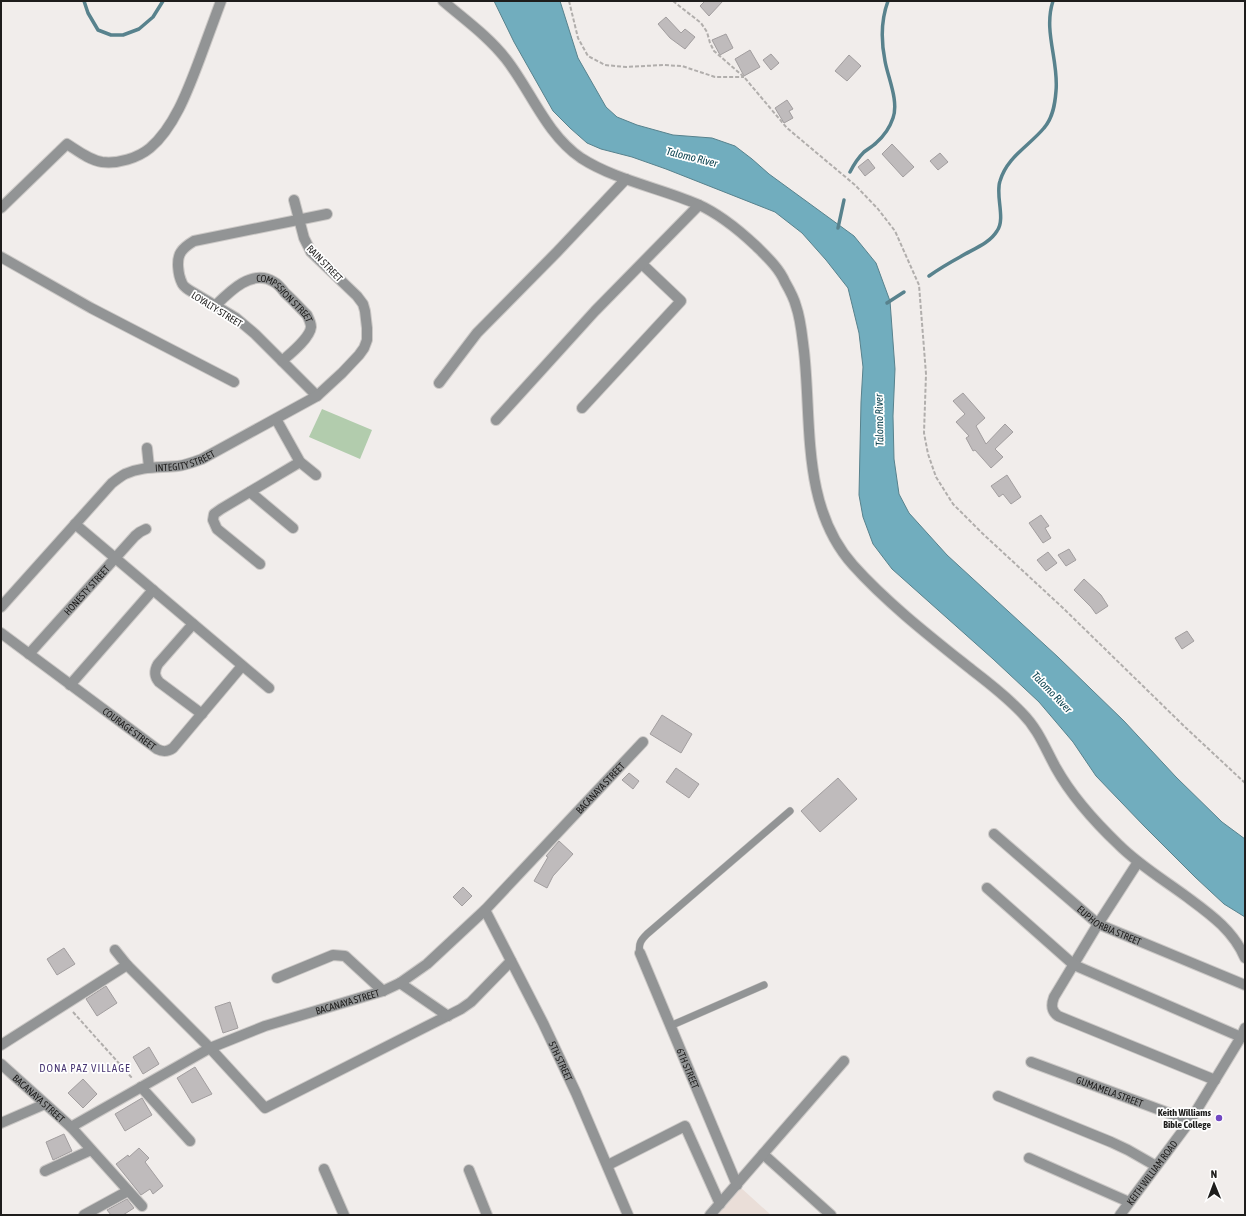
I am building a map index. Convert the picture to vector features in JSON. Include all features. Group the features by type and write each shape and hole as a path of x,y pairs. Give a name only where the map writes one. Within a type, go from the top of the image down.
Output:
{"street":[{"path":"1,208 67,144 86,156 102,162 113,162 138,156 150,148 165,132 177,111 191,80 221,1"},
{"path":"443,1 474,26 497,49 524,85 547,123 571,150 582,158 600,167 699,205 720,216 766,256 784,277 796,304 802,333 806,369 810,446 818,500 827,525 839,547 851,564 898,608 1023,713 1036,728 1057,769 1070,789 1107,833 1138,862 1206,911 1224,926 1235,940 1245,958"},
{"path":"439,383 477,334 557,252 626,178"},
{"name":"RAIN STREET","path":"294,200 304,238 309,248 357,296 363,304 367,321"},
{"path":"496,420 595,311 699,205"},
{"name":"LOYALTY STREET","path":"317,396 255,334 240,322 183,285 179,277 179,257 185,247 194,241 327,214"},
{"path":"1,258 91,308 234,382"},
{"path":"582,408 681,302 642,264"},
{"name":"COMPSSION STREET","path":"215,306 229,292 248,281 260,278 275,282 307,315 311,327 310,332 306,337 282,362"},
{"name":"INTEGITY STREET","path":"1,607 112,483 135,470 149,467 178,466 202,459 317,396 342,373 364,348 367,340 367,321"},
{"path":"276,419 300,462 316,475"},
{"path":"147,448 149,467"},
{"path":"260,564 217,529 213,520 214,514 300,462"},
{"path":"250,492 293,528"},
{"path":"75,524 269,688"},
{"name":"HONESTY STREET","path":"29,654 135,536 146,529"},
{"path":"70,685 153,590"},
{"path":"193,624 158,664 155,668 155,673 156,678 160,682 202,714"},
{"name":"COURAGE STREET","path":"1,634 157,749 166,752 173,748 242,666"},
{"name":"BACANAYA STREET","path":"1,1064 71,1127 210,1048 265,1026 383,991 400,983 427,964 485,910 643,742"},
{"name":"EUPHORBIA STREET","path":"994,834 1098,924 1245,985"},
{"path":"1138,862 1098,924 1054,997 1052,1009 1058,1016 1215,1080"},
{"path":"987,888 1074,965 1243,1032"},
{"name":"5TH STREET","path":"485,910 543,1023 576,1093 608,1165 628,1215"},
{"path":"115,950 210,1048 265,1108 448,1016 471,1002 511,961"},
{"name":"6TH STREET","path":"640,953 737,1185"},
{"path":"278,978 333,955 345,956 383,991"},
{"path":"1,1046 128,965"},
{"path":"400,983 448,1016"},
{"name":"KEITH WILLIAM ROAD","path":"1120,1215 1190,1121 1243,1032"},
{"path":"710,1215 844,1061"},
{"name":"GUMAMELA STREET","path":"1031,1062 1190,1121"},
{"path":"141,1088 190,1141"},
{"path":"998,1096 1111,1142 1156,1166"},
{"path":"1,1123 45,1104"},
{"path":"608,1165 685,1126 720,1204"},
{"path":"71,1127 142,1206"},
{"path":"45,1171 91,1150"},
{"path":"763,1154 831,1215"},
{"path":"1029,1158 1129,1202"},
{"path":"324,1169 344,1215"},
{"path":"469,1170 487,1215"},
{"path":"84,1215 128,1191"}],"lane":[{"path":"640,953 639,944 647,934 790,811"},
{"path":"670,1026 764,985"}],"path":[{"path":"569,1 578,38 588,56 605,66 682,66 715,77 744,77"},
{"path":"673,1 701,23 714,51 744,77 787,128 855,186 878,209 895,230 919,285 926,374 924,433 928,454 936,477 953,504 1063,608 1185,727 1245,782"},
{"path":"65,1004 141,1088"}],"shaded area":[{"path":"740,1187 771,1215 715,1215"}],"green space":[{"path":"322,409 372,430 360,459 309,437"}],"water":[{"name":"Talomo River","path":"494,1 560,1 578,58 606,107 617,117 637,125 673,135 712,138 735,146 769,174 854,236 876,263 890,301 895,369 893,416 894,459 899,494 909,513 947,555 1058,657 1124,721 1176,777 1222,822 1245,839 1245,917 1224,904 1145,827 1096,776 1073,742 1039,702 892,569 873,544 863,517 859,495 863,367 859,333 848,288 826,260 802,233 775,212 666,169 632,157 601,149 587,143 553,111 514,42"}],"building":[{"path":"705,1 723,1 709,16 700,6"},
{"path":"666,17 681,33 685,29 695,37 685,49 670,38 658,24"},
{"path":"726,34 733,48 720,55 712,40"},
{"path":"750,50 760,67 744,76 735,59"},
{"path":"771,54 779,63 771,70 763,60"},
{"path":"849,55 861,66 847,81 835,71"},
{"path":"787,100 793,109 789,111 793,118 784,123 775,108"},
{"path":"892,144 914,167 903,177 882,154"},
{"path":"940,153 948,162 938,170 930,161"},
{"path":"868,159 875,168 865,176 858,167"},
{"path":"963,393 985,418 976,426 986,444 1005,424 1013,432 995,449 1003,457 991,468 975,450 973,451 966,438 969,436 956,422 965,414 953,401"},
{"path":"1007,475 1021,497 1011,504 1003,494 999,497 991,486"},
{"path":"1041,515 1049,526 1045,528 1051,538 1043,543 1029,523"},
{"path":"1069,549 1076,560 1066,566 1058,555"},
{"path":"1048,552 1057,563 1046,571 1037,560"},
{"path":"1084,579 1101,595 1108,606 1096,614 1074,590"},
{"path":"1187,631 1194,641 1182,649 1175,638"},
{"path":"662,715 692,734 681,753 650,734"},
{"path":"676,768 699,784 689,798 666,782"},
{"path":"629,773 639,781 633,789 622,780"},
{"path":"838,778 857,799 820,832 801,811"},
{"path":"559,841 573,854 553,876 547,888 534,881 548,857 546,856"},
{"path":"463,887 472,896 462,906 453,897"},
{"path":"64,948 75,964 57,975 47,959"},
{"path":"106,986 117,1003 97,1016 86,999"},
{"path":"230,1002 238,1028 223,1033 215,1007"},
{"path":"149,1047 159,1064 143,1074 133,1057"},
{"path":"195,1067 212,1094 192,1103 177,1078"},
{"path":"83,1079 97,1094 83,1108 68,1093"},
{"path":"142,1098 152,1115 125,1131 115,1114"},
{"path":"64,1134 72,1151 53,1160 46,1142"},
{"path":"139,1148 149,1158 145,1162 163,1186 153,1194 150,1189 141,1195 116,1164 128,1155 129,1157"},
{"path":"127,1199 134,1208 123,1215 111,1215 107,1210"}],"waterway":[{"path":"84,1 88,13 98,30 111,35 123,35 139,29 153,17 163,1"},
{"path":"850,172 862,154 875,144 884,134 892,121 895,111 894,97 885,61 882,38 884,16 888,1"},
{"path":"929,276 994,236 1000,226 1001,220 999,187 1003,173 1013,158 1044,128 1050,120 1056,91 1055,68 1050,35 1050,12 1053,1"},
{"path":"838,228 844,200"},
{"path":"887,303 904,292"}],"place":[{"name":"Keith Williams Bible College","path":"1219,1118"}],"district":[{"name":"DONA PAZ VILLAGE","path":"85,1068"}]}
